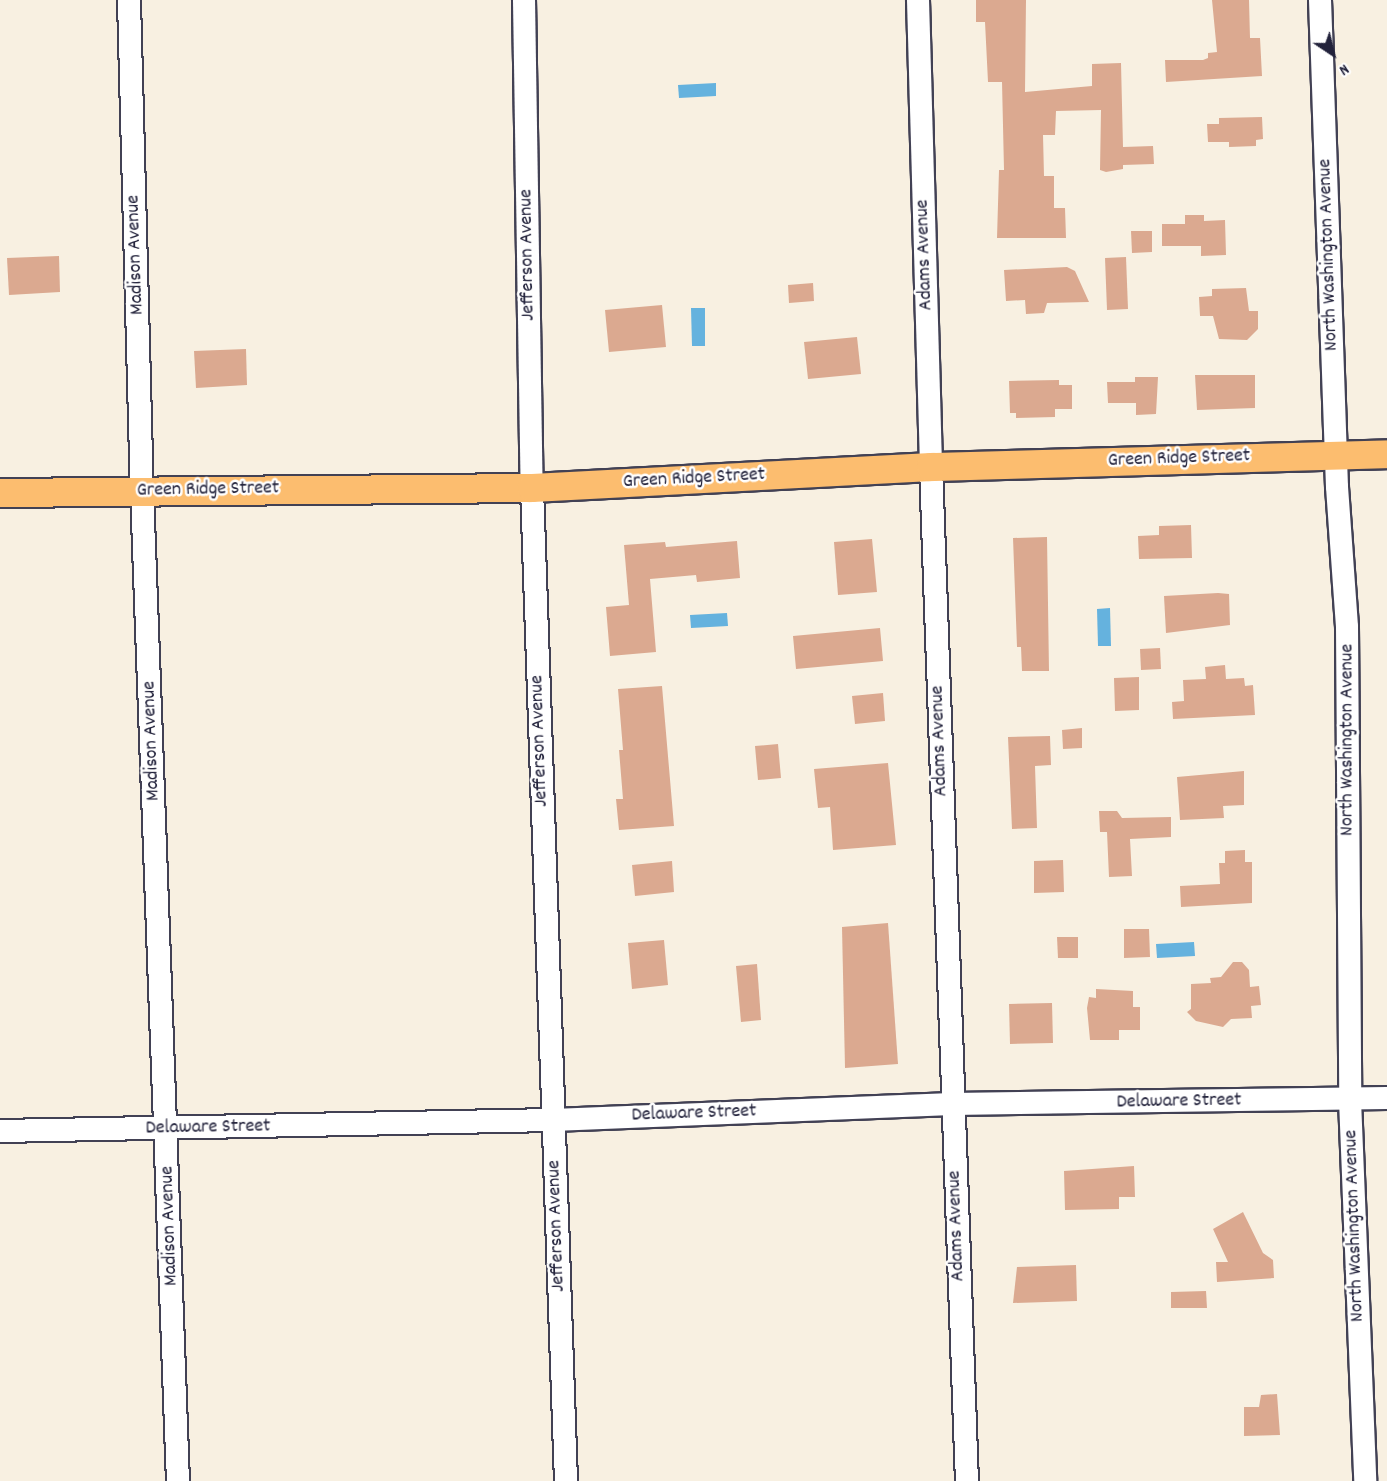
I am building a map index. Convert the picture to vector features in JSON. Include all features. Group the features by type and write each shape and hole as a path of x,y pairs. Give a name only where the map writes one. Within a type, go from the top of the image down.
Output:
{"main road":[{"name":"Green Ridge Street","path":"0,493 532,488 931,467 1387,454"}],"street":[{"name":"Madison Avenue","path":"129,0 142,491 178,1481"},
{"name":"Jefferson Avenue","path":"524,0 532,488 566,1481"},
{"name":"Adams Avenue","path":"918,0 952,1104 967,1481"},
{"name":"North Washington Avenue","path":"1320,0 1337,455 1347,627 1350,1100 1365,1481"},
{"name":"Delaware Street","path":"0,1131 554,1120 952,1104 1387,1098"}],"water":[{"path":"716,83 716,96 679,98 678,85"},
{"path":"691,308 705,308 705,346 692,346"},
{"path":"1110,608 1111,646 1098,646 1097,609"},
{"path":"727,613 728,626 691,628 690,615"},
{"path":"1194,942 1195,956 1157,958 1156,944"}],"building":[{"path":"976,0 1026,0 1025,92 1092,86 1092,64 1121,63 1123,147 1153,146 1154,164 1123,165 1123,169 1106,172 1100,170 1101,110 1056,111 1055,135 1043,135 1044,176 1054,176 1054,208 1065,208 1066,238 997,238 999,170 1004,170 1002,82 988,82 985,22 976,22"},
{"path":"1212,0 1249,0 1250,38 1260,38 1262,76 1166,82 1165,60 1203,60 1208,58 1208,53 1217,52"},
{"path":"1262,117 1263,139 1256,140 1256,146 1229,147 1229,142 1208,142 1207,124 1219,124 1219,118"},
{"path":"1185,215 1204,215 1204,221 1225,220 1226,255 1201,256 1201,246 1162,246 1162,224 1185,224"},
{"path":"1131,231 1152,231 1152,252 1132,253"},
{"path":"59,256 60,292 9,295 7,258"},
{"path":"1126,257 1128,309 1107,310 1105,258"},
{"path":"1067,267 1075,271 1089,302 1047,303 1044,313 1026,314 1025,300 1006,301 1004,270"},
{"path":"813,283 814,301 789,303 788,285"},
{"path":"1246,288 1249,311 1258,311 1258,329 1247,340 1219,339 1213,316 1200,316 1199,297 1212,296 1212,289"},
{"path":"662,305 666,347 609,352 605,310"},
{"path":"857,337 861,374 808,379 804,342"},
{"path":"246,349 247,385 196,388 194,351"},
{"path":"1195,375 1255,375 1255,408 1197,410"},
{"path":"1135,377 1158,377 1156,414 1136,415 1136,403 1108,403 1107,382 1135,382"},
{"path":"1059,380 1059,385 1072,385 1072,409 1055,409 1055,417 1016,418 1016,413 1010,413 1009,381"},
{"path":"1191,525 1192,558 1139,559 1138,536 1159,535 1159,526"},
{"path":"1047,537 1049,671 1022,671 1021,647 1017,647 1013,538"},
{"path":"872,539 877,592 838,595 834,542"},
{"path":"737,541 740,578 697,582 696,575 650,579 656,652 610,656 606,607 629,605 624,545 665,542 666,547"},
{"path":"1229,594 1230,625 1166,633 1164,596"},
{"path":"880,628 883,661 796,669 793,636"},
{"path":"1160,648 1161,669 1141,670 1140,649"},
{"path":"1225,665 1226,679 1244,678 1245,686 1253,685 1255,715 1173,719 1172,702 1184,701 1183,680 1206,679 1205,667"},
{"path":"1139,677 1139,710 1115,711 1114,678"},
{"path":"662,686 674,826 619,830 616,799 623,799 619,750 623,750 618,689"},
{"path":"883,693 885,721 855,724 852,696"},
{"path":"1082,728 1082,748 1063,749 1062,730"},
{"path":"1050,736 1051,765 1035,766 1037,828 1012,829 1008,737"},
{"path":"778,744 781,778 758,780 755,746"},
{"path":"888,763 896,845 833,850 830,807 818,808 814,769"},
{"path":"1244,771 1244,805 1223,806 1224,818 1180,820 1177,777"},
{"path":"1099,811 1117,811 1122,818 1171,817 1171,837 1130,839 1132,876 1109,877 1107,832 1100,832"},
{"path":"1245,850 1245,862 1252,862 1252,903 1181,907 1180,886 1220,884 1219,863 1225,863 1225,851"},
{"path":"1063,860 1064,892 1034,893 1034,861"},
{"path":"672,861 674,892 635,896 632,865"},
{"path":"888,923 898,1064 845,1068 842,927"},
{"path":"1124,929 1149,929 1150,957 1124,958"},
{"path":"1057,937 1078,937 1078,958 1058,958"},
{"path":"664,940 668,985 632,989 628,943"},
{"path":"1233,962 1242,962 1249,970 1250,987 1259,986 1261,1005 1251,1006 1252,1018 1231,1019 1223,1027 1196,1021 1187,1012 1191,1009 1191,984 1211,983 1210,978 1221,977"},
{"path":"757,964 761,1020 741,1022 736,966"},
{"path":"1096,989 1133,991 1133,1007 1140,1007 1140,1030 1119,1030 1119,1040 1090,1040 1087,1008 1089,997 1096,998"},
{"path":"1052,1003 1053,1043 1010,1044 1009,1004"},
{"path":"1134,1166 1135,1197 1119,1197 1119,1209 1065,1210 1064,1171"},
{"path":"1243,1212 1263,1253 1273,1260 1274,1278 1217,1282 1216,1262 1228,1262 1213,1229"},
{"path":"1076,1265 1077,1301 1013,1303 1017,1267"},
{"path":"1206,1291 1207,1308 1171,1308 1171,1292"},
{"path":"1277,1394 1280,1435 1244,1436 1244,1407 1259,1407 1261,1395"}]}
